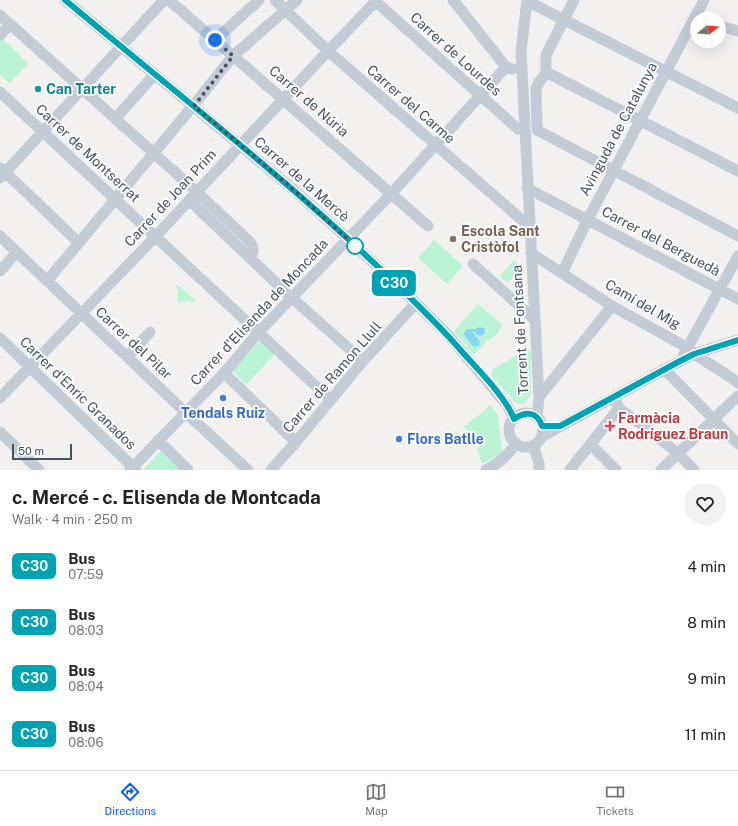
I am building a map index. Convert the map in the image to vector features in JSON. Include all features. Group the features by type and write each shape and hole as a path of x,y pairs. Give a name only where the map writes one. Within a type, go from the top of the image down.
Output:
{"street":[{"name":"Carrer de la Mercè","path":"65,0 294,190 348,239 416,303 452,340 507,405 514,419"},
{"path":"78,242 2,172 43,131 81,88 164,0"},
{"name":"Carrer de Núria","path":"169,0 428,226"},
{"path":"215,40 260,0"},
{"name":"Carrer del Carme","path":"275,0 328,51 530,227"},
{"path":"47,281 114,199 194,106 233,56 297,0"},
{"path":"453,0 506,67 521,73"},
{"path":"527,0 738,108"},
{"name":"Torrent de Fontsana","path":"527,0 521,48 521,73 540,427"},
{"path":"574,0 546,55 546,72 536,88 538,130 738,236"},
{"name":"Avinguda de Catalunya","path":"699,12 704,0"},
{"name":"Carrer de Joan Prim","path":"0,398 156,236 188,200 376,1"},
{"name":"Carrer de Lourdes","path":"376,1 518,129"},
{"path":"0,15 250,242 253,250 250,258"},
{"path":"0,35 10,24"},
{"path":"726,28 738,31"},
{"name":"Avinguda de Catalunya","path":"562,273 588,219 665,71 690,29"},
{"name":"Carrer d'Elisenda de Moncada","path":"133,469 158,440 224,373 258,334 391,194 506,67"},
{"path":"546,72 738,171"},
{"path":"115,119 155,74"},
{"name":"Carrer de Montserrat","path":"0,92 114,199 156,236 258,334 331,400"},
{"name":"Carrer del Berguedà","path":"527,188 738,299"},
{"path":"188,200 292,298 363,361"},
{"name":"Carrer del Pilar","path":"0,236 248,470"},
{"path":"0,271 17,252"},
{"name":"Camí del Mig","path":"531,253 612,306 728,374 738,383"},
{"path":"540,427 560,426 680,361 691,351 738,256"},
{"path":"473,264 535,320"},
{"name":"Carrer de Ramon Llull","path":"271,470 363,361 416,303"},
{"path":"539,397 612,306"},
{"path":"127,356 150,332"},
{"name":"Carrer d'Enric Granados","path":"0,338 133,469"},
{"path":"691,351 738,340"},
{"path":"664,369 738,444"},
{"path":"224,373 296,442"},
{"path":"661,470 738,396"},
{"path":"614,397 619,408 678,453 694,470"},
{"path":"570,470 619,408"},
{"path":"533,445 522,447 516,444 510,434 511,424 520,414 526,413 531,414 540,427"},
{"path":"539,470 539,463 533,445 540,427"},
{"path":"0,432 39,470"},
{"path":"158,440 188,470"},
{"path":"486,470 508,455 516,444"},
{"path":"590,444 616,470"}],"green space":[{"path":"2,38 28,64 9,83 0,75 0,40"},
{"path":"434,240 463,266 447,284 418,258"},
{"path":"514,260 522,267 508,283 500,276"},
{"path":"177,284 196,301 178,302"},
{"path":"478,304 503,325 494,338 492,337 490,340 489,339 474,355 454,331"},
{"path":"260,341 275,354 246,385 232,370"},
{"path":"527,349 531,352 531,394 525,402 519,404 516,403 491,375 493,369"},
{"path":"491,405 498,415 502,453 482,464 477,449 482,445 464,427"},
{"path":"162,449 184,470 143,470"}],"water":[{"path":"479,327 484,328 485,333 479,336 475,331 472,331 480,341 479,346 474,347 464,333 467,329 476,329"}],"bus line":[{"name":"C30","path":"65,0 294,190 348,239 448,335 507,405 514,419 520,414 526,413 536,417 542,426 560,426 694,354 738,340"}],"place":[{"name":"Can Tarter","path":"38,89"},
{"name":"Escola Sant Cristòfol","path":"453,239"},
{"name":"Tendals Ruiz","path":"223,398"},
{"name":"Farmàcia Rodríguez Braun","path":"610,426"},
{"name":"Flors Batlle","path":"399,439"}],"route":[{"path":"215,40 233,56 194,106 294,190 355,246"}]}
